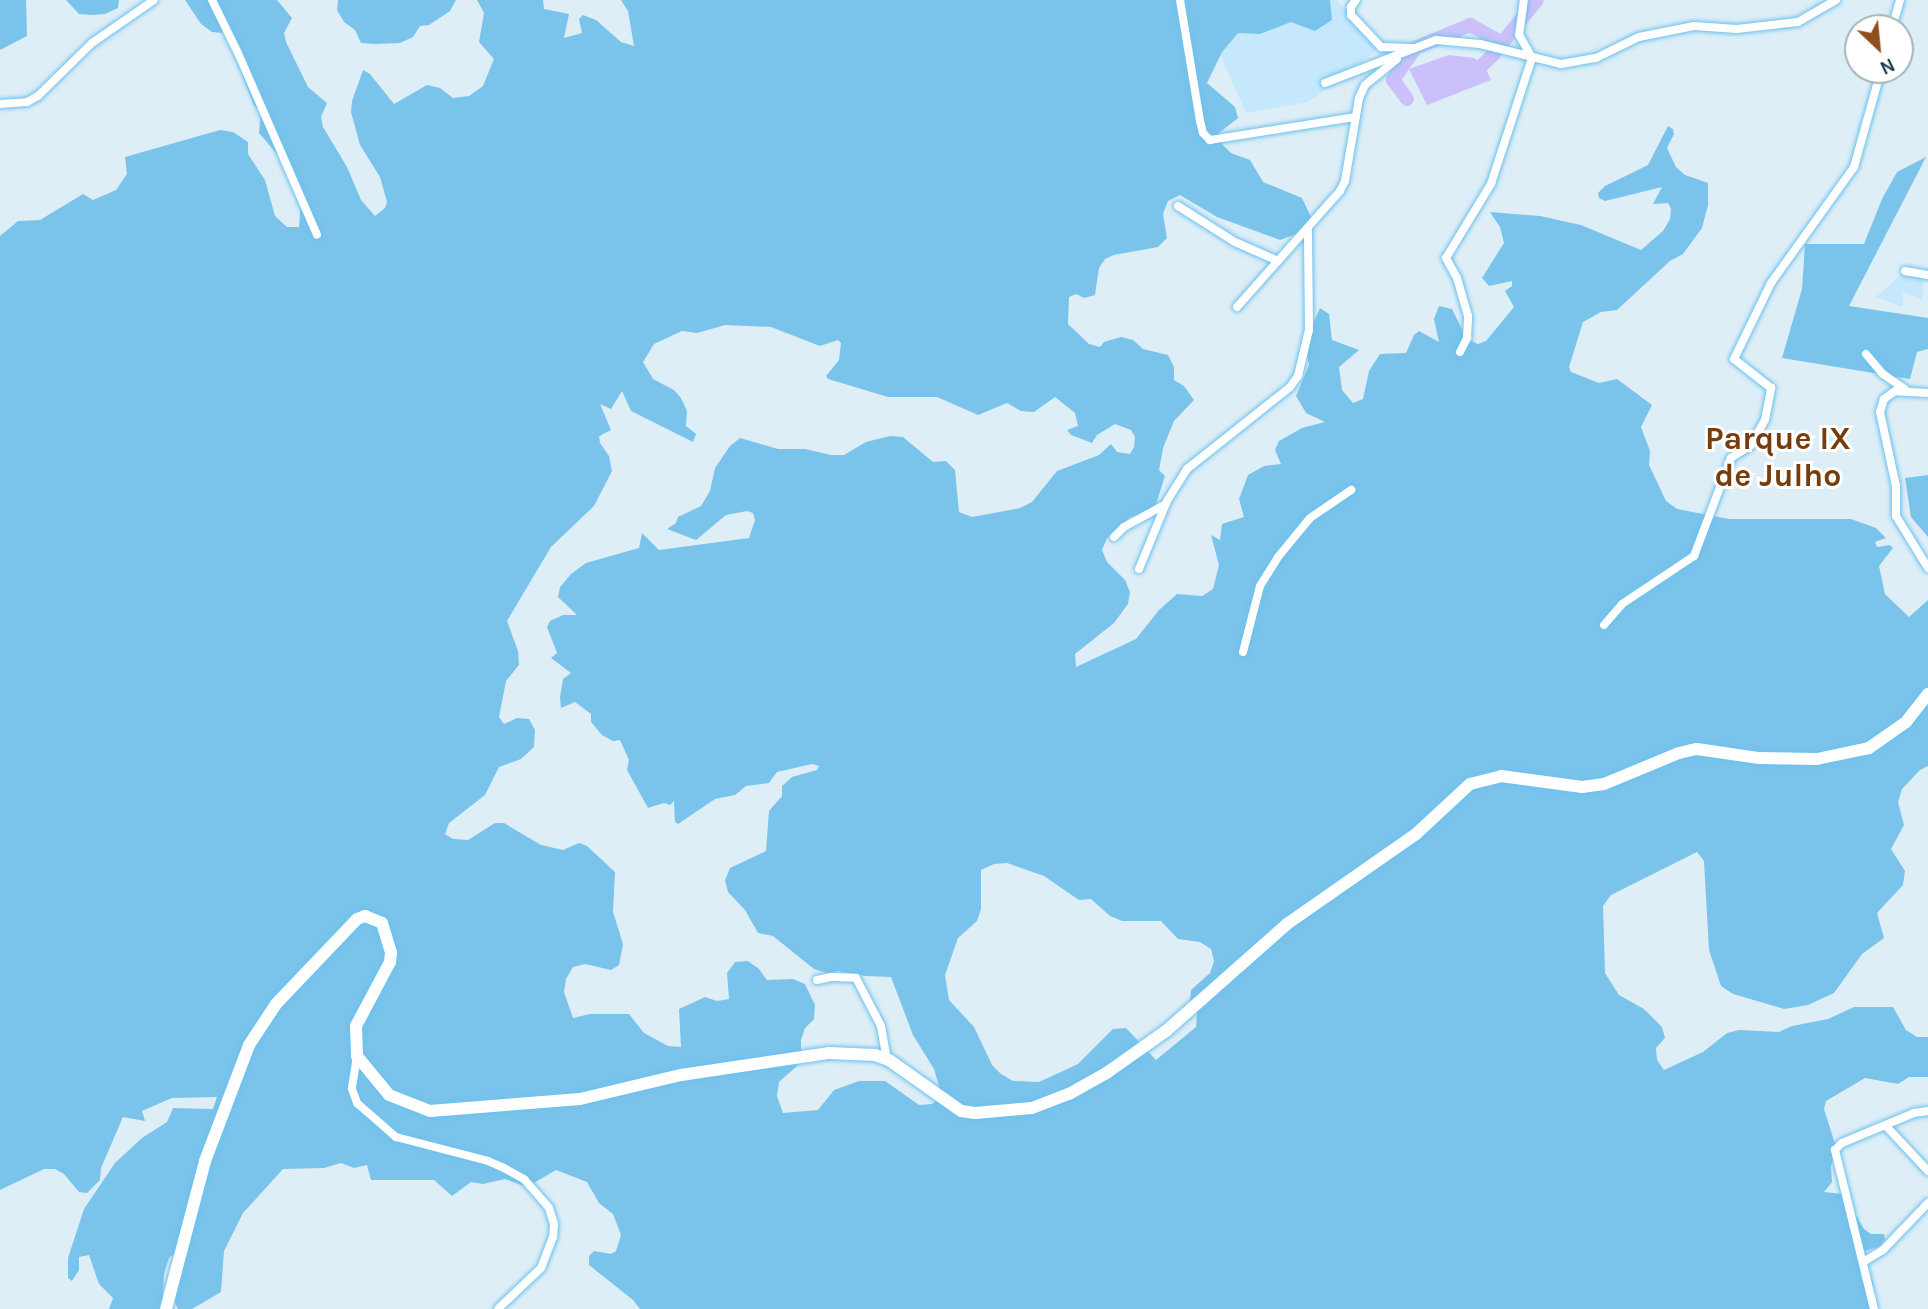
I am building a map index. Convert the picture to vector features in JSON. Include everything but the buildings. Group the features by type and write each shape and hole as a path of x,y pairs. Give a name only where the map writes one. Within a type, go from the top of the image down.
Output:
{"street":[{"path":"0,104 27,102 38,96 92,43 154,0"},
{"path":"212,0 238,53 317,235"},
{"path":"1181,0 1203,133 1210,140 1354,117"},
{"path":"1356,0 1350,7 1351,15 1381,47 1415,48"},
{"path":"1460,352 1467,338 1468,316 1457,278 1446,258 1492,184 1532,58 1519,35 1524,0"},
{"path":"1325,83 1436,40 1451,39 1561,64 1596,58 1639,37 1694,26 1737,29 1798,22 1836,0"},
{"path":"1237,307 1340,191 1345,181 1354,117 1365,85 1402,55"},
{"path":"1604,625 1622,604 1694,556 1731,458 1751,445 1765,420 1771,388 1734,359 1771,283 1854,167 1877,84"},
{"path":"1178,206 1235,242 1278,261"},
{"path":"1139,569 1166,504 1187,469 1290,387 1298,376 1308,330 1308,228"},
{"path":"1905,271 1928,275"},
{"path":"1866,354 1883,374 1906,390"},
{"path":"1928,393 1906,390 1889,394 1880,412 1896,486 1896,516 1928,569"},
{"path":"1243,652 1260,586 1278,557 1310,518 1351,491"},
{"path":"1114,537 1124,527 1166,504"},
{"path":"357,1056 389,1095 430,1111 580,1099 681,1075 829,1053 875,1055 887,1059 961,1111 975,1113 1032,1108 1069,1094 1108,1072 1166,1031 1287,924 1416,834 1470,785 1501,776 1582,787 1604,784 1679,753 1697,749 1791,761 1817,759 1869,748 1906,722 1928,694"},
{"path":"166,1309 205,1161 249,1045 276,1004 350,923 365,916 382,923 391,953 390,962 356,1026 357,1056 352,1089 356,1103 396,1138 488,1160 504,1168 524,1179 549,1208 553,1237 541,1268 498,1309"},
{"path":"817,980 831,977 856,978 881,1026 887,1059"},
{"path":"1874,1309 1835,1155 1837,1147 1914,1113 1928,1111"},
{"path":"1886,1126 1928,1171"},
{"path":"1863,1262 1883,1250 1928,1203"}],"shaded area":[{"path":"0,0 26,0 27,36 0,50"},
{"path":"66,0 119,0 118,8 105,14 93,15 79,14"},
{"path":"185,0 277,0 292,18 284,33 286,42 308,87 327,103 321,117 323,127 347,167 361,200 375,216 385,208 387,202 380,177 360,145 351,112 363,70 370,74 394,104 427,85 440,88 453,98 469,96 483,86 494,59 479,42 484,13 477,0 543,0 544,9 569,14 564,38 582,33 579,19 583,15 596,20 621,42 634,46 628,11 621,0 1330,0 1332,20 1315,31 1291,22 1260,34 1238,33 1222,52 1207,83 1235,107 1238,118 1219,133 1222,144 1231,153 1250,160 1263,182 1302,198 1312,219 1304,231 1280,240 1217,217 1180,195 1168,201 1163,214 1167,238 1158,247 1105,259 1099,268 1095,295 1084,298 1076,294 1069,297 1068,324 1089,344 1100,347 1104,342 1121,337 1133,340 1143,349 1168,355 1174,367 1174,380 1184,386 1194,400 1174,421 1163,448 1159,470 1165,476 1156,504 1142,514 1130,517 1107,538 1102,550 1107,562 1125,580 1130,592 1128,604 1114,623 1075,654 1076,667 1136,639 1159,610 1177,594 1202,596 1213,589 1219,565 1211,535 1220,540 1222,524 1244,517 1239,499 1248,475 1264,466 1281,464 1275,450 1279,441 1302,428 1325,422 1306,413 1296,396 1309,365 1305,342 1320,308 1329,314 1332,340 1359,350 1339,367 1342,390 1353,403 1363,399 1369,371 1380,354 1406,353 1414,335 1419,331 1439,342 1434,319 1439,306 1452,309 1467,339 1478,344 1486,341 1514,307 1505,291 1512,286 1512,281 1489,286 1482,278 1504,243 1500,227 1490,212 1540,216 1581,225 1641,250 1663,231 1670,219 1671,209 1668,203 1653,204 1662,187 1605,201 1599,198 1598,193 1605,186 1648,165 1668,126 1673,129 1674,134 1667,148 1676,167 1685,175 1708,183 1708,205 1702,228 1683,254 1670,261 1617,310 1601,312 1583,322 1569,367 1571,372 1599,383 1617,379 1652,405 1641,427 1650,451 1649,465 1666,501 1677,509 1729,519 1851,519 1876,528 1886,538 1875,542 1877,547 1890,545 1893,548 1879,566 1885,594 1909,617 1928,600 1928,766 1920,770 1902,789 1898,802 1904,825 1891,849 1905,871 1903,885 1877,913 1884,938 1862,954 1834,993 1808,1005 1784,1009 1733,994 1721,986 1709,950 1704,861 1697,852 1611,895 1603,906 1605,973 1619,995 1644,1009 1662,1027 1665,1038 1656,1048 1657,1060 1664,1070 1703,1052 1727,1033 1739,1030 1779,1032 1792,1026 1828,1019 1854,1007 1893,1007 1906,1030 1917,1037 1928,1037 1928,1077 1909,1077 1898,1084 1865,1078 1826,1101 1824,1109 1836,1147 1831,1167 1832,1182 1824,1192 1843,1194 1864,1229 1871,1234 1884,1234 1885,1240 1878,1247 1861,1252 1866,1272 1873,1282 1874,1309 640,1309 633,1300 589,1265 589,1256 594,1251 611,1254 616,1251 621,1235 613,1214 599,1203 587,1182 556,1170 527,1187 505,1179 483,1184 471,1182 452,1196 434,1180 371,1180 367,1165 354,1168 341,1163 324,1168 283,1169 243,1213 224,1251 221,1292 192,1309 178,1309 175,1303 179,1250 169,1258 164,1274 162,1309 109,1309 113,1298 99,1284 89,1255 79,1257 79,1270 72,1281 68,1278 68,1258 84,1209 115,1163 142,1138 167,1122 173,1108 213,1109 217,1097 172,1098 142,1111 145,1121 123,1117 101,1168 100,1180 87,1193 79,1192 64,1174 55,1169 44,1169 0,1190 0,236 18,221 40,220 83,194 93,200 116,190 127,174 125,157 220,130 233,132 248,142 248,154 265,180 275,216 287,227 299,227 301,201 284,162 259,133 261,112 254,105 226,33 212,32 201,24","holes":["725,325 771,327 820,346 838,340 841,343 839,360 826,376 828,379 888,397 937,397 978,415 1007,403 1021,411 1034,412 1055,397 1075,413 1078,426 1067,430 1071,435 1092,443 1097,435 1115,424 1131,430 1135,437 1130,454 1117,452 1111,444 1099,455 1057,471 1032,502 1020,508 972,517 959,512 955,470 946,461 933,462 903,437 890,436 866,442 844,455 805,449 778,449 740,438 730,446 715,468 710,491 701,506 678,517 676,523 667,529 696,540 726,515 747,511 753,513 755,520 749,538 659,550 642,533 639,548 586,563 571,574 560,587 558,597 577,615 563,615 550,621 547,627 557,653 551,658 571,673 563,679 561,708 575,702 591,714 591,722 602,735 613,741 620,740 629,760 627,770 648,808 664,803 670,805 674,801 675,822 678,824 715,799 735,795 746,786 769,783 777,772 812,764 819,766 817,770 792,777 782,786 782,796 769,811 766,851 730,868 725,880 728,892 745,910 758,933 773,936 814,969 827,973 838,971 891,977 913,1035 934,1069 942,1096 932,1104 919,1105 885,1081 859,1081 834,1090 818,1110 783,1113 777,1096 779,1082 797,1066 801,1040 805,1028 814,1019 815,1005 805,984 793,979 767,980 759,969 748,961 735,962 727,973 729,999 717,1001 705,997 679,1009 681,1047 668,1046 644,1033 629,1014 590,1014 573,1018 564,992 566,979 573,967 585,964 611,970 619,965 623,944 613,912 615,872 587,846 579,843 563,850 541,845 504,823 495,823 468,840 453,839 445,834 449,823 485,795 499,767 521,759 534,747 535,730 529,719 517,718 504,724 499,717 506,681 519,665 518,651 507,621 551,547 594,506 612,471 609,456 600,443 599,436 611,430 600,404 611,409 622,391 631,411 693,442 696,434 686,426 687,411 681,398 674,390 653,379 643,362 654,344 682,331 697,333","1007,863 1044,876 1079,900 1091,899 1110,916 1122,921 1161,921 1178,939 1200,942 1211,949 1214,961 1210,973 1191,990 1190,1004 1197,1013 1196,1027 1156,1060 1126,1028 1113,1029 1078,1064 1039,1082 1013,1081 1001,1074 992,1065 974,1027 949,1000 945,975 958,938 977,921 981,909 981,870 994,864"]},
{"path":"338,0 456,0 450,11 429,25 420,26 413,37 400,43 375,44 361,43 355,30 344,22 337,10"},
{"path":"1280,0 1336,0 1381,47 1308,102 1246,113 1213,38"},
{"path":"1449,55 1474,58 1484,65 1491,80 1427,105 1409,69"},
{"path":"1926,157 1849,306 1928,318 1928,349 1917,352 1910,379 1782,358 1802,289 1805,244 1864,244 1882,199 1897,172"},
{"path":"1905,271 1924,275 1922,299 1903,292 1903,307 1876,297"},
{"path":"1928,475 1928,537 1911,517 1905,478"}],"waterway":[{"path":"1407,99 1393,80 1415,48 1470,25 1502,43 1537,0"},
{"path":"1476,71 1494,54"}],"district":[{"name":"Parque IX de Julho","path":"1778,458"}]}
